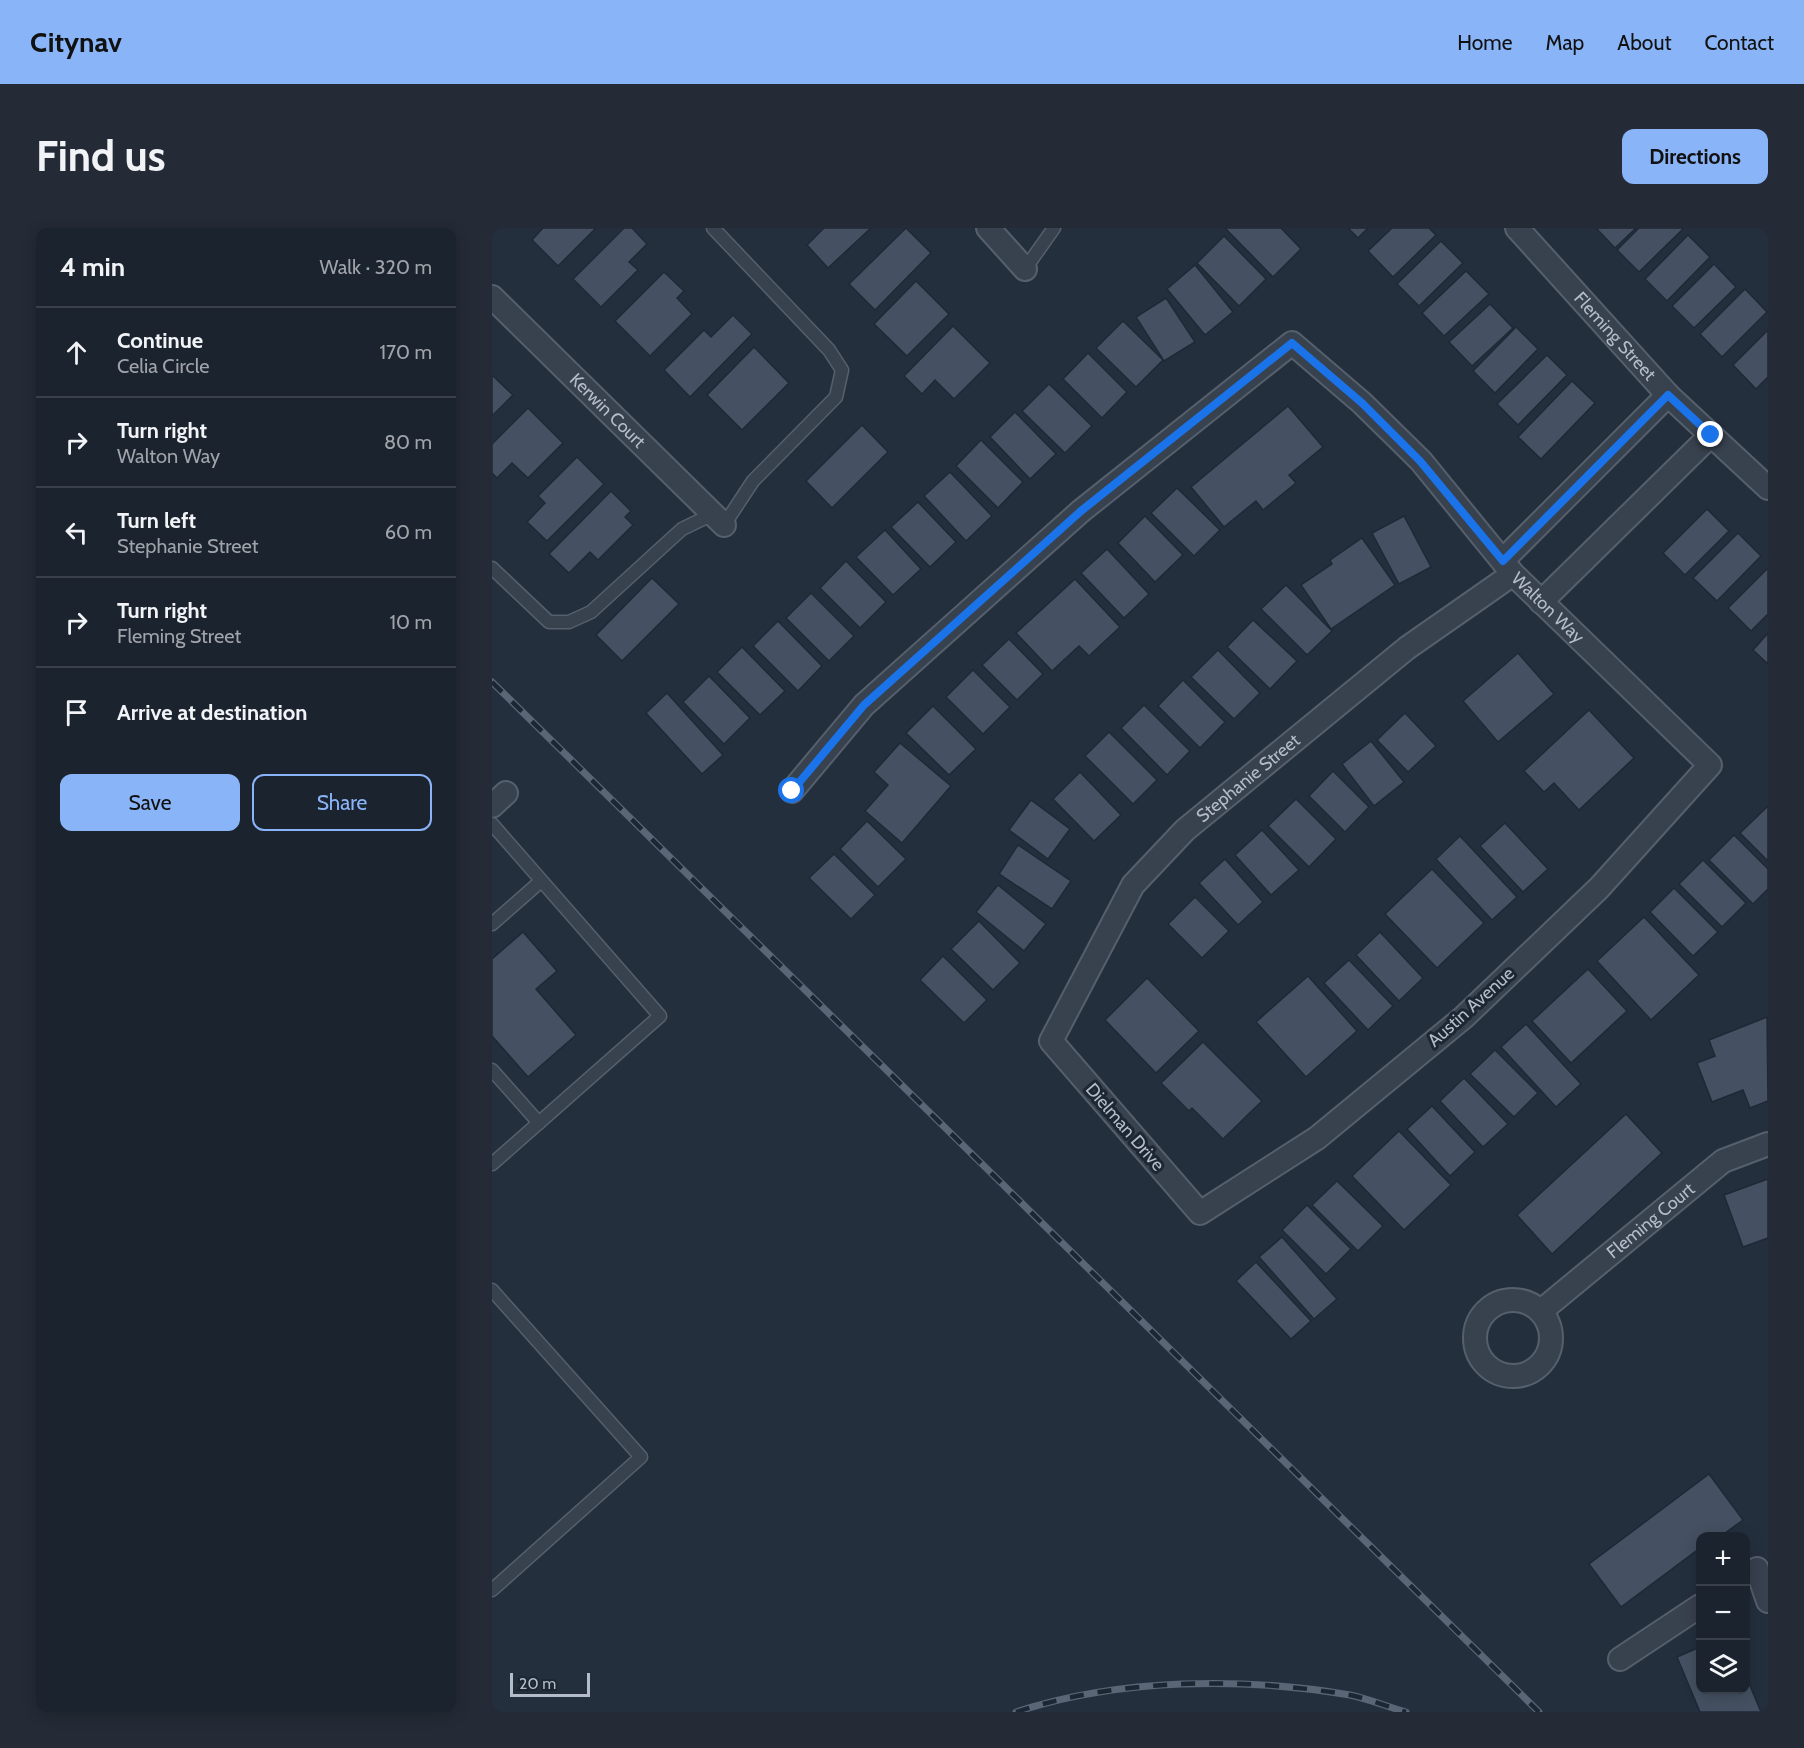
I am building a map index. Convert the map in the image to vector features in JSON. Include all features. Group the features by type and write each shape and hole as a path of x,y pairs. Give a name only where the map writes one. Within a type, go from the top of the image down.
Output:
{"street":[{"path":"988,228 1025,269"},
{"name":"Fleming Street","path":"1517,228 1668,395 1768,488"},
{"name":"Kerwin Court","path":"492,297 718,519"},
{"name":"Walton Way","path":"792,791 864,705 1081,511 1292,343 1362,403 1420,461 1508,567 1541,602 1710,765"},
{"name":"Stephanie Street","path":"1051,1041 1132,885 1185,830 1508,567 1668,395"},
{"path":"1541,602 1711,435"},
{"name":"Austin Avenue","path":"1200,1213 1317,1138 1464,1017 1599,888 1710,765"},
{"name":"Dielman Drive","path":"1051,1041 1200,1213"},
{"name":"Fleming Court","path":"1541,1311 1723,1161 1768,1144"},
{"path":"1757,1570 1768,1601"},
{"path":"1620,1659 1696,1609"}],"lane":[{"path":"492,568 549,622 569,622 591,612 681,529 718,519 836,397 842,370 829,350 713,228"},
{"path":"1025,269 1054,228"},
{"path":"492,824 660,1016 492,1164"},
{"path":"492,924 541,881"},
{"path":"492,1070 538,1123"},
{"path":"492,1290 641,1457 492,1590"}],"building":[{"path":"543,228 596,228 558,266 532,240"},
{"path":"624,228 632,228 647,244 629,262 638,270 601,307 573,279"},
{"path":"824,228 871,228 828,268 807,245"},
{"path":"906,228 931,253 875,310 849,284"},
{"path":"1225,228 1281,228 1301,249 1273,277"},
{"path":"1348,228 1368,228 1358,238"},
{"path":"1392,228 1429,228 1436,235 1393,277 1368,251"},
{"path":"1596,228 1636,228 1615,248"},
{"path":"1639,228 1684,228 1639,272 1617,250"},
{"path":"1688,235 1710,257 1667,301 1645,279"},
{"path":"1224,236 1266,279 1239,306 1197,263"},
{"path":"1441,241 1463,263 1419,306 1397,284"},
{"path":"1714,264 1736,287 1694,328 1672,306"},
{"path":"1195,265 1233,312 1205,335 1167,289"},
{"path":"1466,271 1489,294 1444,336 1422,313"},
{"path":"664,272 684,291 677,298 692,314 650,356 615,321"},
{"path":"916,281 949,314 907,356 874,324"},
{"path":"1745,289 1767,312 1722,357 1700,334"},
{"path":"1166,298 1195,342 1164,361 1136,317"},
{"path":"1490,304 1513,328 1472,366 1449,342"},
{"path":"733,315 752,334 690,397 664,370 704,330 711,337"},
{"path":"1123,321 1163,360 1136,387 1096,348"},
{"path":"953,326 990,363 954,399 935,380 922,394 904,376"},
{"path":"1516,327 1538,349 1495,393 1473,371"},
{"path":"1768,330 1768,377 1756,389 1733,365"},
{"path":"754,347 789,383 742,430 707,395"},
{"path":"1088,353 1127,392 1102,418 1063,379"},
{"path":"1547,355 1567,375 1518,425 1497,404"},
{"path":"492,375 513,395 492,416"},
{"path":"1572,381 1595,403 1541,459 1518,437"},
{"path":"1049,384 1092,426 1065,453 1022,411"},
{"path":"1288,406 1323,447 1289,475 1296,483 1263,510 1256,501 1224,527 1191,487"},
{"path":"528,408 563,443 528,478 512,463 497,478 492,473 492,444"},
{"path":"1015,412 1056,454 1030,479 990,437"},
{"path":"862,425 888,452 832,508 806,481"},
{"path":"981,440 1023,482 998,508 956,466"},
{"path":"577,457 604,484 547,541 527,522 545,503 538,496"},
{"path":"950,472 992,516 966,541 924,496"},
{"path":"1177,488 1220,530 1194,556 1151,513"},
{"path":"611,491 631,511 625,517 633,525 598,560 590,552 569,573 549,554"},
{"path":"918,502 956,542 930,567 891,527"},
{"path":"1707,509 1729,531 1685,575 1663,553"},
{"path":"1145,516 1183,555 1155,582 1118,543"},
{"path":"1404,516 1431,567 1399,584 1372,533"},
{"path":"885,530 921,569 893,595 856,557"},
{"path":"1738,533 1761,556 1717,601 1693,578"},
{"path":"1362,538 1395,585 1331,629 1301,585 1332,564 1330,560"},
{"path":"1107,549 1149,594 1124,618 1081,573"},
{"path":"846,561 886,602 860,628 820,588"},
{"path":"1768,568 1768,614 1751,631 1728,608"},
{"path":"652,578 679,604 622,661 596,635"},
{"path":"1075,579 1120,627 1089,656 1079,646 1052,671 1016,633"},
{"path":"1286,585 1332,631 1307,655 1261,609"},
{"path":"811,593 854,636 829,661 786,618"},
{"path":"1253,620 1297,661 1270,689 1227,647"},
{"path":"778,621 822,666 798,691 753,646"},
{"path":"1768,633 1768,664 1753,650"},
{"path":"1009,639 1043,674 1017,700 982,665"},
{"path":"742,647 785,691 760,715 717,672"},
{"path":"1218,650 1260,693 1234,719 1191,677"},
{"path":"1518,653 1554,694 1498,742 1463,701"},
{"path":"973,670 1010,707 983,734 946,697"},
{"path":"709,676 750,718 724,744 683,702"},
{"path":"1183,680 1225,722 1200,748 1158,706"},
{"path":"667,693 723,755 702,774 646,713"},
{"path":"1144,705 1190,751 1167,775 1121,728"},
{"path":"933,706 976,749 949,775 906,733"},
{"path":"1589,710 1634,758 1579,810 1554,783 1544,792 1524,771"},
{"path":"1405,713 1436,746 1408,772 1377,740"},
{"path":"1109,732 1157,780 1133,804 1085,756"},
{"path":"1371,741 1404,782 1374,806 1342,764"},
{"path":"900,743 951,786 902,843 865,811 888,785 874,772"},
{"path":"1333,771 1369,807 1345,832 1309,796"},
{"path":"1080,772 1121,815 1094,841 1053,799"},
{"path":"1296,799 1336,839 1309,867 1268,826"},
{"path":"1031,800 1070,829 1048,859 1009,830"},
{"path":"1768,806 1768,861 1740,833"},
{"path":"867,821 906,859 878,887 840,849"},
{"path":"1505,823 1548,869 1523,892 1480,846"},
{"path":"1262,830 1299,870 1271,895 1235,855"},
{"path":"1734,835 1768,869 1768,889 1753,904 1709,860"},
{"path":"1460,836 1517,897 1492,920 1436,859"},
{"path":"1018,845 1071,881 1052,909 999,874"},
{"path":"834,854 875,895 851,919 809,878"},
{"path":"1225,859 1263,902 1238,925 1199,883"},
{"path":"1703,860 1746,903 1722,927 1679,884"},
{"path":"1432,869 1484,923 1437,968 1385,914"},
{"path":"998,885 1046,924 1024,951 976,912"},
{"path":"1674,888 1718,932 1693,956 1650,912"},
{"path":"1195,897 1229,931 1202,958 1168,924"},
{"path":"1644,917 1699,975 1651,1020 1597,961"},
{"path":"979,921 1020,963 993,990 951,949"},
{"path":"523,932 557,971 536,989 576,1035 528,1077 492,1036 492,959"},
{"path":"1380,932 1423,978 1399,1001 1356,955"},
{"path":"943,956 987,1000 964,1023 920,980"},
{"path":"1349,960 1393,1006 1368,1030 1324,983"},
{"path":"1588,969 1627,1011 1571,1063 1532,1021"},
{"path":"1308,976 1357,1031 1306,1077 1256,1022"},
{"path":"1147,978 1199,1031 1156,1073 1105,1020"},
{"path":"1767,1017 1768,1101 1750,1108 1743,1090 1712,1102 1697,1063 1715,1056 1709,1040"},
{"path":"1526,1024 1581,1084 1556,1107 1501,1047"},
{"path":"1203,1042 1262,1101 1223,1139 1192,1108 1189,1111 1161,1083"},
{"path":"1495,1050 1538,1093 1514,1117 1470,1074"},
{"path":"1464,1078 1508,1124 1483,1147 1440,1101"},
{"path":"1432,1106 1475,1152 1450,1176 1407,1129"},
{"path":"1626,1114 1662,1153 1552,1254 1517,1215"},
{"path":"1399,1131 1451,1185 1404,1230 1352,1176"},
{"path":"1768,1179 1768,1238 1743,1247 1724,1195"},
{"path":"1337,1181 1383,1226 1358,1251 1312,1205"},
{"path":"1307,1205 1351,1249 1326,1274 1282,1230"},
{"path":"1282,1237 1337,1299 1314,1319 1259,1257"},
{"path":"1256,1262 1311,1321 1291,1339 1236,1281"},
{"path":"1709,1474 1743,1520 1726,1532 1696,1532 1696,1551 1621,1607 1589,1564"},
{"path":"1696,1649 1696,1694 1750,1694 1750,1686 1761,1712 1700,1712 1677,1657"}],"railway":[{"path":"492,682 1539,1712"},
{"path":"1016,1712 1097,1692 1182,1684 1268,1685 1309,1689 1350,1695 1406,1712"}],"route":[{"path":"792,791 864,705 1081,511 1292,343 1362,403 1420,461 1503,561 1668,395 1711,435"}]}
